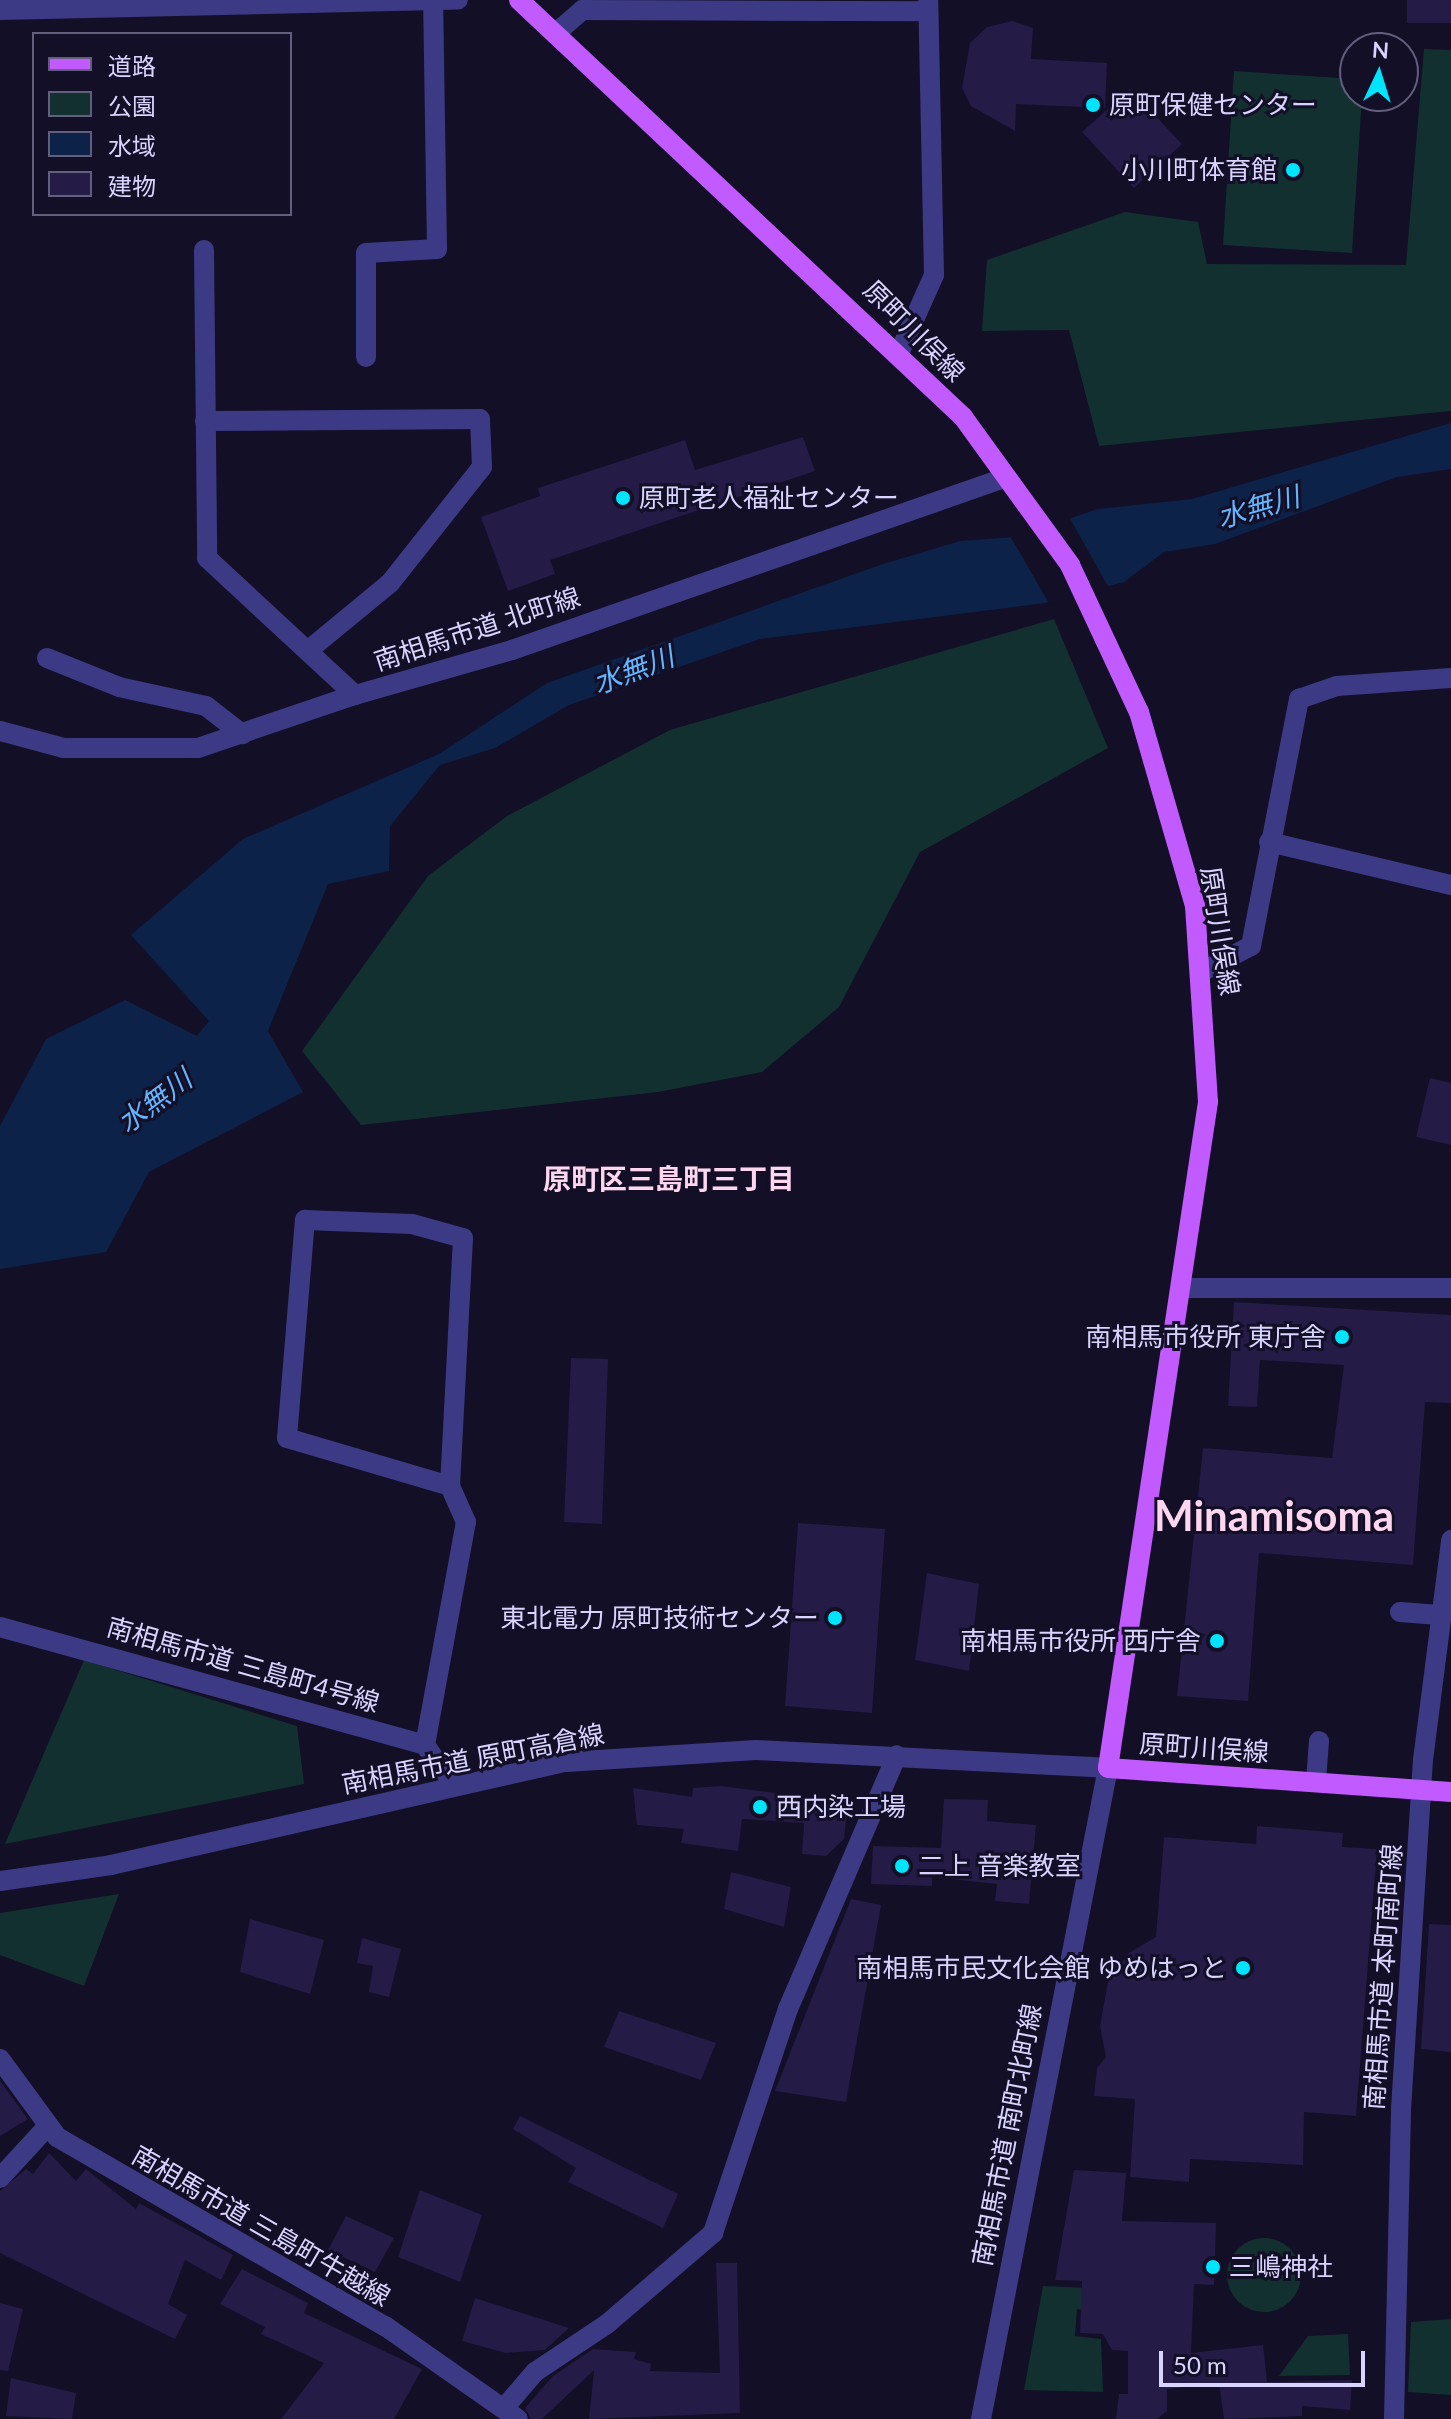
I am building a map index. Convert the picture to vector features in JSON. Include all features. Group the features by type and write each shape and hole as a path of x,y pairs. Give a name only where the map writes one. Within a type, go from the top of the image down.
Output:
{"main road":[{"name":"原町川俣線","path":"519,0 900,351 1013,485 1070,565 1121,669 1171,816 1205,970 1208,1102 1185,1288 1140,1532 1108,1768 1451,1792"}],"street":[{"path":"0,10 433,3 458,0"},
{"path":"366,357 366,253 437,249 433,3"},
{"path":"556,33 582,10 928,6 934,275 900,351"},
{"name":"南相馬市道 北町線","path":"204,250 207,558 310,649 355,695 512,650 1013,485"},
{"path":"205,421 480,419 482,467 390,583 310,649"},
{"path":"47,658 119,687 206,706 242,734"},
{"path":"1205,970 1251,946 1299,699 1337,686 1451,678"},
{"path":"0,731 64,748 134,752 198,748 355,695"},
{"path":"1269,842 1451,885"},
{"path":"450,1486 287,1438 305,1220 412,1224 463,1238 450,1486 466,1522 425,1745 452,1784"},
{"path":"1185,1288 1451,1288"},
{"name":"南相馬市道 本町南町線","path":"1394,2419 1401,2109 1421,1790 1451,1540"},
{"path":"1400,1612 1440,1615"},
{"name":"南相馬市道 三島町4号線","path":"0,1627 425,1745"},
{"path":"1316,1781 1319,1741"},
{"name":"南相馬市道 原町高倉線","path":"0,1881 111,1865 452,1784 660,1752 897,1755 1108,1768"},
{"path":"511,2413 535,2372 607,2324 713,2233 788,2009 897,1755"},
{"name":"南相馬市道 南町北町線","path":"981,2419 1108,1768"},
{"name":"南相馬市道 三島町牛越線","path":"0,2059 46,2128 385,2326 511,2413"},
{"path":"0,2178 46,2128"}],"green space":[{"path":"1424,49 1451,50 1451,411 1099,446 1069,330 982,331 987,260 1125,212 1198,222 1207,264 1406,265"},
{"name":"小川町体育館","path":"1234,71 1339,78 1339,112 1361,112 1352,253 1223,245"},
{"path":"1054,619 1108,748 920,852 839,1007 762,1072 658,1092 361,1125 302,1051 428,876 507,816 670,730"},
{"path":"84,1660 297,1726 304,1784 5,1844"},
{"path":"119,1894 84,1986 0,1955 0,1913"},
{"path":"1257,2238 1271,2238 1285,2244 1295,2254 1301,2275 1295,2296 1285,2306 1271,2312 1257,2312 1243,2306 1233,2296 1227,2282 1227,2268 1233,2254 1243,2244"},
{"path":"1043,2286 1112,2289 1100,2313 1077,2309 1075,2336 1101,2339 1103,2392 1024,2390"},
{"path":"1451,2319 1451,2395 1408,2392 1411,2322"},
{"path":"1348,2334 1350,2375 1279,2376 1308,2336"}],"water":[{"name":"水無川","path":"1451,423 1451,469 1397,477 1215,544 1164,552 1124,582 1045,603 760,639 569,705 495,748 440,765 390,826 389,871 328,884 268,1031 303,1092 149,1172 106,1252 0,1269 0,1126 46,1039 125,1000 197,1036 209,1021 131,935 243,839 439,754 547,683 883,564 960,541 1014,537 1098,509 1192,499"}],"pier":[{"path":"1068,515 1110,590 1050,605 1009,534"}],"building":[{"path":"1407,0 1451,0 1451,23 1407,23"},
{"name":"原町保健センター","path":"1012,21 1033,28 1031,59 1107,63 1105,108 1016,104 1015,131 971,106 962,88 970,43 987,27"},
{"path":"1130,89 1182,144 1134,188 1082,132"},
{"path":"803,437 815,471 550,560 555,574 508,591 481,517 540,496 538,488 685,440 695,470"},
{"path":"1430,1078 1451,1083 1451,1145 1416,1137"},
{"path":"1234,1302 1451,1315 1451,1403 1425,1402 1413,1565 1259,1553 1248,1701 1177,1696 1203,1448 1332,1458 1344,1365 1260,1360 1257,1407 1228,1406"},
{"path":"571,1358 608,1359 602,1524 564,1522"},
{"name":"東北電力 原町技術センター","path":"798,1523 885,1529 872,1713 785,1706"},
{"path":"927,1573 979,1584 969,1671 915,1660"},
{"path":"720,1786 848,1802 844,1839 826,1856 802,1854 804,1823 742,1819 738,1851 681,1843 684,1829 637,1825 633,1788 692,1797 693,1788"},
{"path":"944,1799 988,1800 987,1821 1036,1825 1029,1904 995,1901 997,1884 932,1877 932,1886 871,1884 873,1846 941,1848"},
{"name":"南相馬市民文化会館 ゆめはっと","path":"1257,1826 1343,1833 1342,1847 1377,1849 1356,2116 1304,2112 1303,2165 1190,2159 1189,2182 1130,2177 1135,2099 1094,2096 1097,2068 1106,2057 1100,2026 1108,1982 1129,1953 1156,1937 1164,1837 1256,1844"},
{"path":"731,1872 791,1887 784,1927 724,1909"},
{"path":"851,1899 881,1905 846,2102 775,2091"},
{"path":"250,1919 324,1940 310,1994 240,1972"},
{"path":"1429,1924 1451,1925 1451,2052 1421,2049"},
{"path":"362,1938 401,1949 389,1997 369,1992 373,1966 357,1963"},
{"path":"619,2011 716,2043 701,2080 604,2047"},
{"path":"0,2081 28,2119 0,2136"},
{"path":"520,2116 678,2194 663,2228 568,2182 576,2168 513,2129"},
{"path":"49,2153 76,2181 86,2169 136,2209 139,2203 233,2255 221,2280 185,2260 168,2304 187,2315 175,2339 0,2253 0,2191 26,2169 33,2174"},
{"path":"1074,2170 1126,2173 1122,2221 1216,2223 1214,2285 1194,2284 1191,2353 1263,2345 1267,2382 1352,2380 1350,2410 1302,2406 1302,2416 1224,2419 1219,2383 1167,2389 1167,2411 1157,2419 1116,2419 1119,2394 1128,2394 1128,2351 1112,2350 1103,2334 1080,2333 1082,2281 1055,2280"},
{"path":"420,2190 482,2215 460,2282 398,2257"},
{"path":"346,2216 394,2238 375,2272 328,2250"},
{"path":"716,2263 737,2263 740,2413 589,2419 594,2370 542,2419 531,2419 525,2408 553,2376 593,2349 636,2352 634,2359 651,2364 650,2371 720,2373"},
{"path":"242,2269 308,2303 304,2313 422,2369 394,2419 281,2419 324,2363 261,2334 265,2327 220,2304"},
{"path":"475,2298 569,2328 545,2350 506,2353 462,2341"},
{"path":"0,2303 23,2309 8,2371 0,2370"},
{"path":"11,2378 76,2393 72,2419 6,2416"}],"place":[{"name":"原町保健センター","path":"1093,105"},
{"name":"小川町体育館","path":"1293,170"},
{"name":"原町老人福祉センター","path":"623,498"},
{"name":"南相馬市役所 東庁舎","path":"1342,1337"},
{"name":"東北電力 原町技術センター","path":"835,1618"},
{"name":"南相馬市役所 西庁舎","path":"1217,1641"},
{"name":"西内染工場","path":"760,1807"},
{"name":"二上 音楽教室","path":"902,1866"},
{"name":"南相馬市民文化会館 ゆめはっと","path":"1243,1968"},
{"name":"三嶋神社","path":"1213,2267"}],"district":[{"name":"原町区三島町三丁目","path":"669,1178"},
{"name":"Minamisoma","path":"1274,1515"}]}
